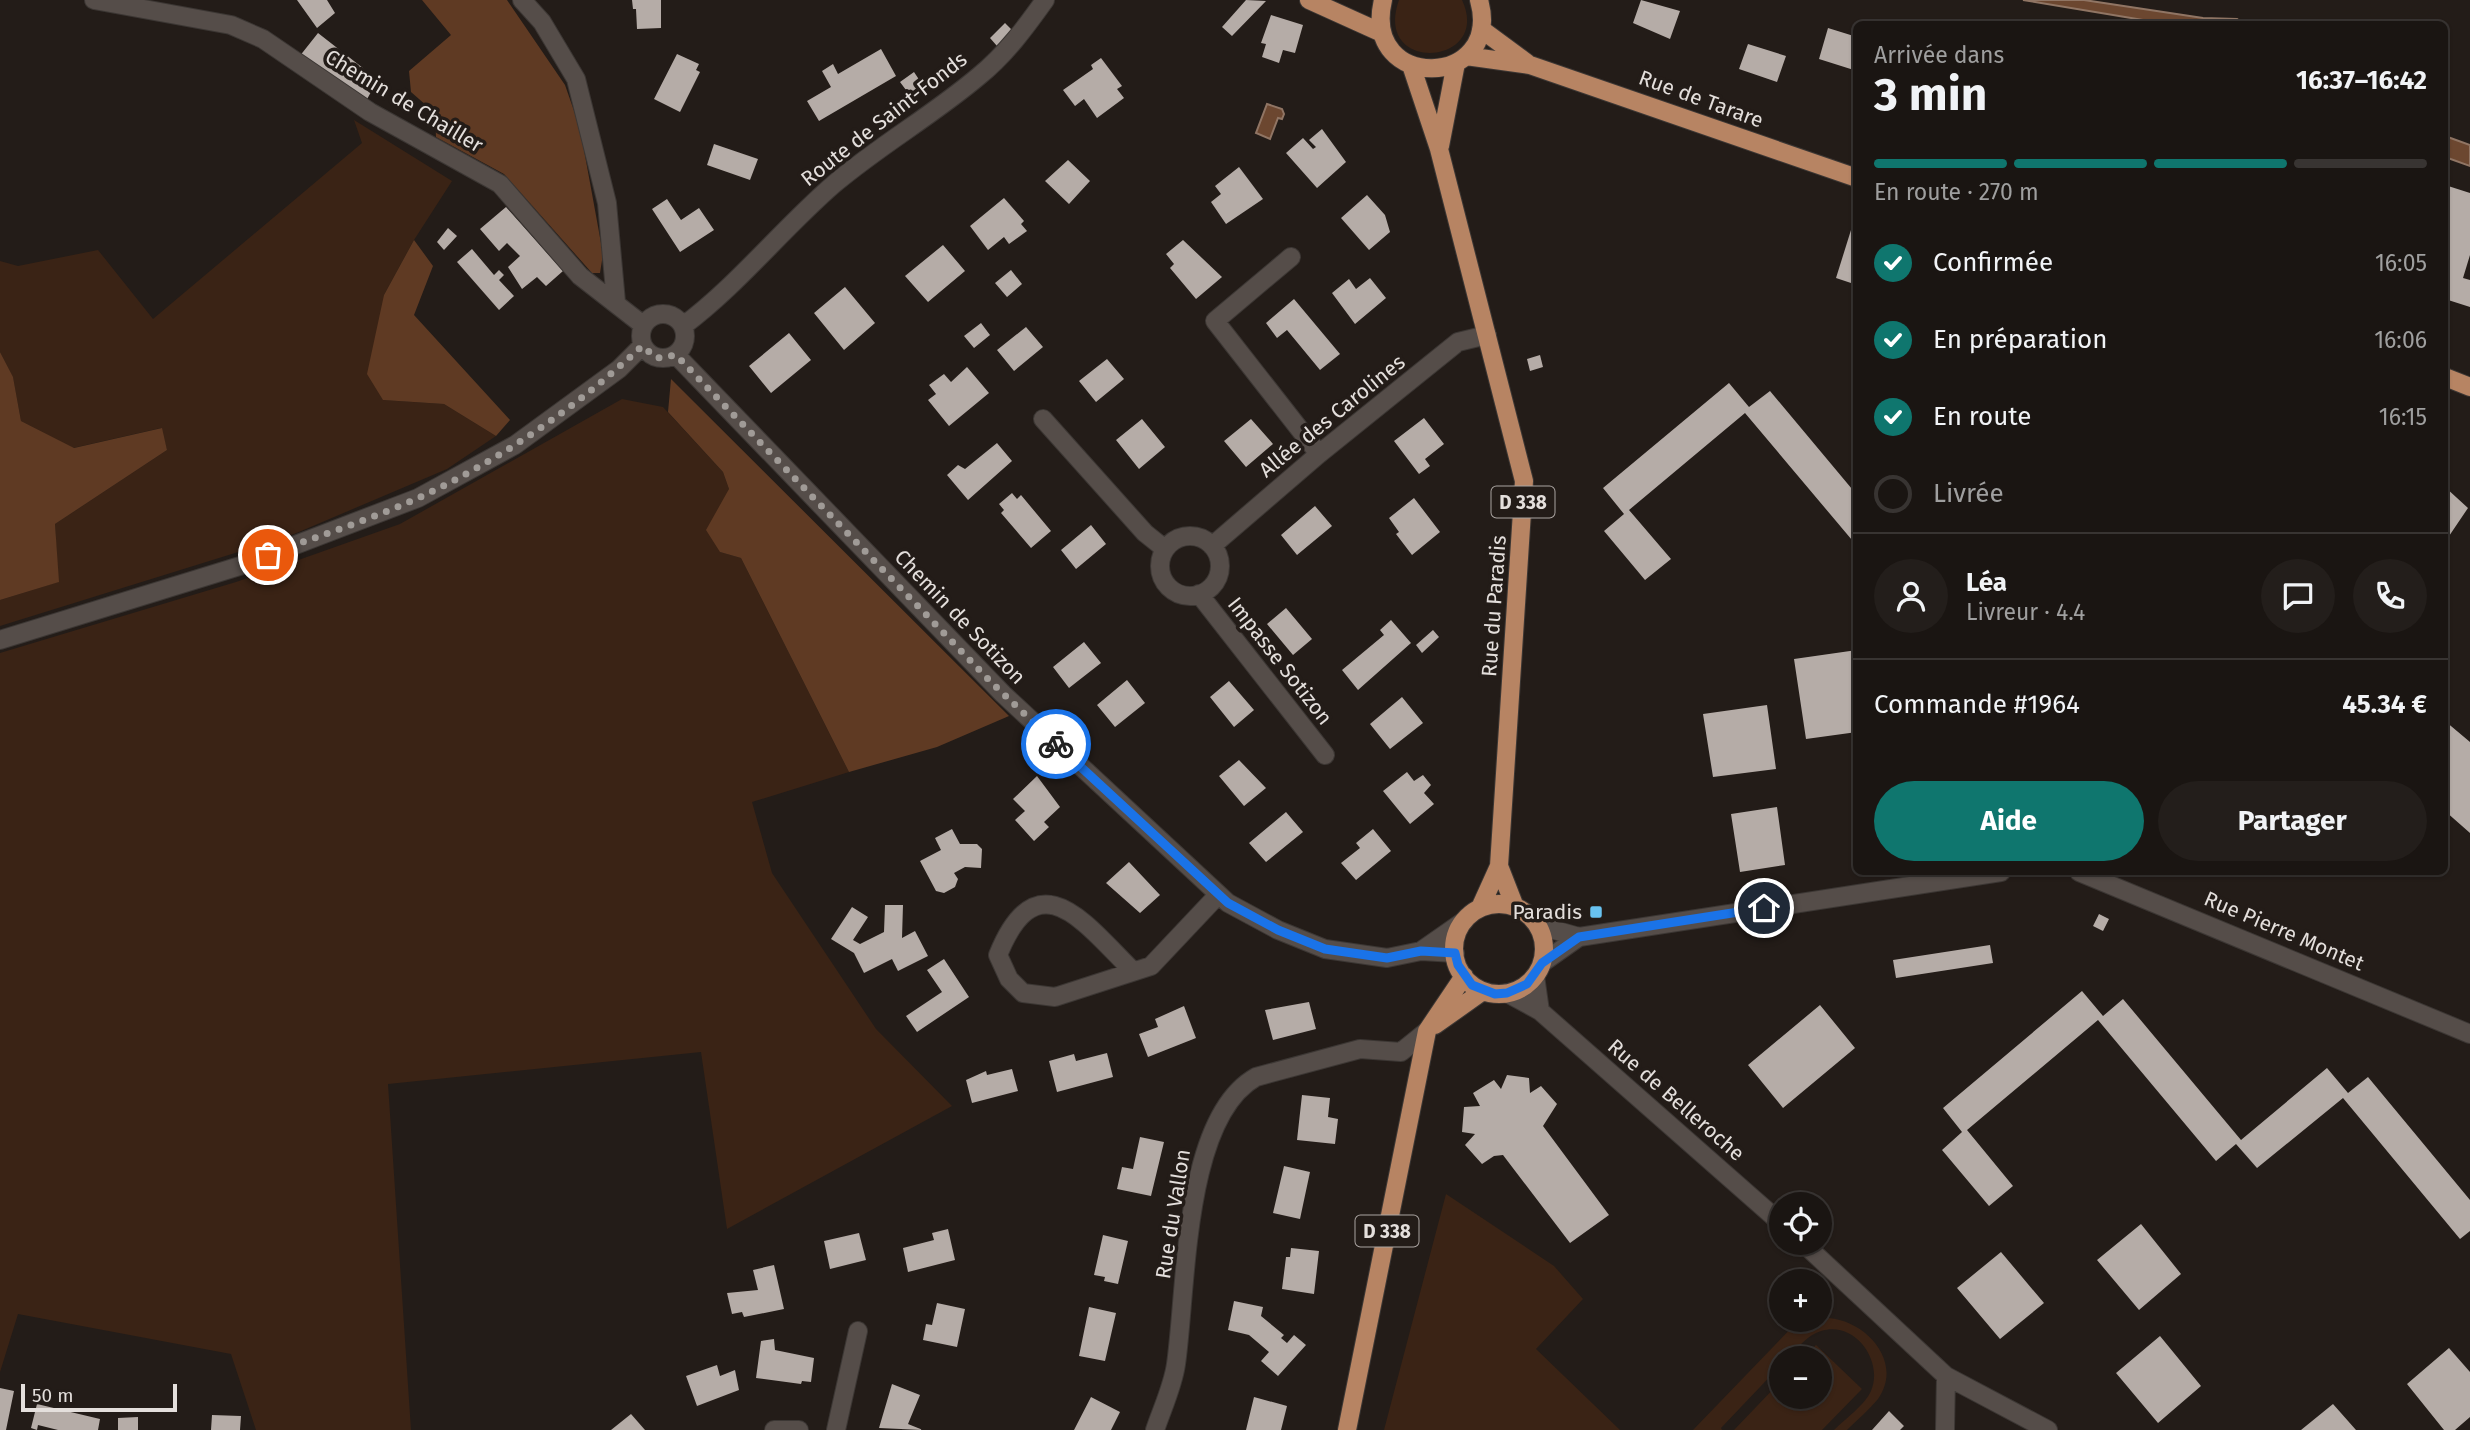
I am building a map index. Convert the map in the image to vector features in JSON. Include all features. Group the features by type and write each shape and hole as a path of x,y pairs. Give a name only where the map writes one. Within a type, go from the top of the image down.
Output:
{"main road":[{"path":"1309,0 1382,33 1398,57 1411,65"},
{"path":"1382,0 1382,33"},
{"path":"1479,0 1481,29"},
{"name":"Rue du Paradis","path":"1439,149 1461,60 1476,44 1481,29"},
{"name":"Rue de Tarare","path":"1481,29 1530,65"},
{"name":"Rue de Tarare","path":"1411,65 1440,69 1461,60 1530,65 1853,177"},
{"name":"Rue du Paradis","path":"1411,65 1439,149 1524,481 1499,866 1480,908"},
{"path":"2448,378 2470,387"},
{"name":"Rue du Paradis","path":"1499,866 1515,907"},
{"path":"1491,905 1515,907 1537,925 1544,950 1538,970 1527,984 1507,993 1483,991 1464,976 1455,953 1458,931 1464,921 1480,908 1491,905"},
{"name":"D 338","path":"1347,1430 1427,1031 1464,976"},
{"path":"1427,1031 1483,991"}],"street":[{"name":"Chemin de Chailler","path":"94,0 231,25 263,39 370,112 500,184 580,275 643,325"},
{"path":"522,0 542,22 576,79 607,203 617,302"},
{"name":"Route de Saint-Fonds","path":"682,326 701,312 792,220 868,155 979,77 1014,43 1045,0"},
{"path":"1291,257 1215,321 1319,454"},
{"path":"658,314 667,314 682,326 685,336 683,347 676,355 657,358 642,346 640,336 643,325 658,314"},
{"name":"Allée des Carolines","path":"1212,546 1319,454 1458,342 1488,335"},
{"path":"0,640 243,565 418,498 515,445 619,369 642,346"},
{"name":"Chemin de Sotizon","path":"676,355 1003,694 1228,903 1278,930 1325,949 1387,958 1421,951 1455,953"},
{"path":"1043,419 1145,533 1165,549"},
{"path":"1188,536 1206,540 1212,546 1217,555 1218,574 1214,583 1199,594 1181,594 1166,584 1160,567 1165,549 1179,538 1188,536"},
{"name":"Impasse Sotizon","path":"1199,594 1325,755"},
{"path":"1537,925 1579,937 1982,875"},
{"name":"Rue Pierre Montet","path":"2087,875 2470,1034"},
{"path":"1133,971 1071,911 1055,904 1035,905 1009,927 998,956 1009,979 1023,993 1055,997 1150,966 1218,895"},
{"name":"Chemin de Sotizon","path":"1421,951 1464,921"},
{"path":"1540,1011 1538,970 1579,937"},
{"name":"Rue de Belleroche","path":"1507,993 1540,1011 1769,1213"},
{"name":"Rue du Vallon","path":"1155,1430 1176,1368 1188,1244 1202,1163 1216,1119 1227,1100 1244,1083 1256,1077 1360,1049 1401,1052 1427,1031"},
{"path":"1816,1255 1946,1376 2048,1430"},
{"path":"836,1430 858,1331"},
{"path":"1945,1430 1946,1376"},
{"path":"774,1430 799,1430"}],"shaded area":[{"path":"422,0 507,0 565,85 580,128 603,254 600,273 592,273 504,174 436,137 435,113 411,92 409,71 451,35"},
{"path":"1399,0 1462,0 1467,22 1461,38 1449,49 1432,53 1415,50 1402,41 1395,24"},
{"path":"2023,0 2084,0 2240,21 2149,21"},
{"path":"1267,104 1282,109 1284,114 1282,119 1278,118 1270,139 1256,133"},
{"path":"354,120 452,181 414,240 384,295 383,400 444,404 496,436 447,469 287,537 0,626 0,600 58,582 55,524 167,450 161,428 73,448 21,421 13,378 0,352 0,261 18,266 98,250 153,319 362,143"},
{"path":"2448,137 2470,145 2470,166 2448,158"},
{"path":"414,240 433,266 414,315 510,420 496,436 444,404 383,400 367,374 384,295"},
{"path":"0,352 13,377 21,421 74,448 162,428 167,450 55,524 59,582 0,600"},
{"path":"671,379 1009,716 937,747 849,772 741,558 720,552 706,530 729,489 723,472 668,412"},
{"path":"622,399 663,407 723,472 729,489 720,552 741,558 849,772 752,802 772,873 876,1029 952,1106 727,1229 701,1052 388,1084 411,1430 256,1430 231,1354 18,1314 0,1372 0,653 236,582 400,524"},
{"path":"1446,1194 1554,1266 1583,1299 1536,1349 1620,1430 1384,1430"},
{"path":"1832,1319 1843,1321 1868,1335 1884,1358 1887,1371 1885,1385 1878,1399 1847,1430 1834,1430 1860,1407 1868,1396 1874,1379 1873,1367 1870,1355 1855,1337 1845,1331 1833,1329"},
{"path":"1787,1332 1819,1332 1799,1346 1774,1346"},
{"path":"1769,1351 1769,1378 1722,1430 1693,1430"},
{"path":"1832,1360 1862,1389 1822,1430 1734,1430 1769,1394 1769,1409 1832,1409"}],"building":[{"path":"297,0 327,0 335,13 317,28"},
{"path":"632,0 661,0 661,28 637,29 636,9 633,9"},
{"path":"1246,0 1266,1 1232,36 1222,27"},
{"path":"1641,0 1680,11 1670,39 1633,23"},
{"path":"1271,15 1303,25 1295,53 1283,50 1279,63 1262,57 1266,44 1261,43"},
{"path":"1005,23 1012,30 997,46 990,38"},
{"path":"1828,28 1853,36 1853,70 1819,59"},
{"path":"318,33 377,79 371,88 366,88 371,92 366,101 299,57"},
{"path":"1748,44 1786,56 1777,82 1739,69"},
{"path":"881,49 896,76 819,121 807,101 831,87 822,71 833,64 838,74"},
{"path":"677,54 699,64 696,70 700,72 680,112 654,99"},
{"path":"1101,58 1122,86 1117,89 1124,98 1097,118 1084,99 1075,106 1063,90 1093,69 1091,65"},
{"path":"914,72 922,84 909,94 900,82"},
{"path":"1322,129 1346,162 1317,188 1286,153 1303,138 1313,149 1316,147 1309,140"},
{"path":"714,144 758,159 750,180 707,165"},
{"path":"1068,160 1090,181 1069,204 1045,181"},
{"path":"1239,167 1263,199 1226,224 1211,202 1221,194 1215,186"},
{"path":"2448,186 2470,193 2470,255 2463,278 2470,280 2470,307 2448,300"},
{"path":"1367,195 1385,215 1390,232 1369,250 1341,218"},
{"path":"1004,198 1024,221 1021,224 1027,231 1009,244 1004,237 988,250 970,226"},
{"path":"667,199 681,220 699,208 714,230 680,252 652,209"},
{"path":"506,207 563,271 546,286 537,277 522,289 508,267 520,256 507,243 499,251 480,229"},
{"path":"1853,224 1853,284 1836,278"},
{"path":"448,228 457,236 444,250 437,242"},
{"path":"1183,240 1222,277 1196,299 1170,268 1174,264 1166,254"},
{"path":"943,245 965,271 928,302 905,276"},
{"path":"472,249 494,275 499,270 504,275 499,280 514,296 499,310 457,262"},
{"path":"1011,270 1022,284 1007,297 995,283"},
{"path":"1370,278 1386,298 1355,324 1332,293 1349,279 1356,289"},
{"path":"845,287 875,323 844,350 814,313"},
{"path":"1294,299 1340,354 1320,370 1287,330 1277,338 1266,323"},
{"path":"981,323 990,335 974,348 964,336"},
{"path":"1026,327 1043,347 1014,371 997,350"},
{"path":"789,333 811,360 771,393 749,366"},
{"path":"1540,355 1543,367 1530,371 1527,359"},
{"path":"1107,359 1124,379 1096,402 1079,381"},
{"path":"967,367 989,393 949,426 928,400 936,394 929,385 944,374 951,382"},
{"path":"1729,383 1749,407 1770,391 1853,490 1853,541 1745,413 1629,510 1671,559 1645,580 1604,531 1624,514 1603,488"},
{"path":"1424,418 1444,444 1425,459 1430,466 1419,474 1394,441"},
{"path":"1142,419 1165,447 1139,469 1116,440"},
{"path":"1251,419 1273,444 1246,467 1224,441"},
{"path":"997,443 1012,461 968,500 947,475 958,465 965,469"},
{"path":"2448,490 2468,508 2448,538"},
{"path":"1012,493 1017,499 1021,495 1051,531 1031,548 1001,513 1004,510 999,504"},
{"path":"1414,498 1440,532 1412,555 1396,534 1399,532 1389,518"},
{"path":"1315,506 1332,526 1297,555 1281,535"},
{"path":"1091,525 1106,544 1076,569 1061,550"},
{"path":"1286,608 1312,639 1293,655 1267,624"},
{"path":"1391,620 1411,643 1358,690 1342,670 1384,635 1380,630"},
{"path":"1433,630 1439,637 1422,653 1416,645"},
{"path":"1084,642 1101,663 1069,688 1053,667"},
{"path":"1853,651 1853,733 1806,739 1794,659"},
{"path":"1127,680 1145,703 1115,727 1097,705"},
{"path":"1229,681 1254,710 1234,727 1210,697"},
{"path":"1402,697 1423,723 1390,749 1370,724"},
{"path":"1767,705 1776,769 1713,777 1703,714"},
{"path":"2448,724 2470,742 2470,833 2448,814"},
{"path":"1239,760 1266,788 1244,806 1219,776"},
{"path":"1407,772 1414,781 1423,775 1431,785 1424,793 1434,804 1410,824 1383,791"},
{"path":"1037,776 1060,807 1044,822 1049,827 1034,841 1015,820 1025,811 1013,799"},
{"path":"1777,807 1785,865 1740,872 1731,814"},
{"path":"1286,812 1303,832 1266,862 1249,843"},
{"path":"952,829 960,844 977,844 982,849 981,868 965,867 954,873 958,879 955,887 944,893 936,891 920,861 941,850 935,838"},
{"path":"1373,829 1391,851 1356,880 1341,863 1360,848 1356,843"},
{"path":"1129,862 1160,895 1140,913 1106,883"},
{"path":"885,905 903,905 902,938 915,931 928,956 898,971 892,959 864,973 854,953 831,939 852,907 868,917 853,940 860,944 884,932"},
{"path":"2099,914 2109,919 2103,931 2093,926"},
{"path":"1990,945 1993,963 1896,978 1893,960"},
{"path":"944,959 969,997 917,1032 906,1016 942,992 927,970"},
{"path":"2082,991 2103,1016 2123,999 2241,1140 2327,1068 2348,1093 2368,1077 2470,1200 2470,1231 2460,1239 2343,1098 2257,1168 2236,1144 2216,1161 2098,1020 1967,1130 2013,1186 1989,1206 1942,1150 1962,1132 1943,1108"},
{"path":"1309,1002 1316,1029 1273,1040 1265,1010"},
{"path":"1820,1005 1855,1048 1783,1108 1748,1065"},
{"path":"1184,1006 1196,1038 1148,1057 1139,1034 1158,1027 1155,1019"},
{"path":"1107,1053 1113,1077 1057,1092 1049,1061 1074,1054 1076,1061"},
{"path":"1012,1069 1018,1091 972,1103 966,1080 986,1071 987,1075"},
{"path":"1507,1075 1529,1078 1530,1093 1541,1086 1557,1104 1543,1126 1609,1215 1570,1243 1503,1155 1494,1156 1482,1164 1465,1145 1475,1134 1462,1132 1464,1107 1480,1106 1473,1093 1494,1080 1501,1089"},
{"path":"1302,1095 1330,1098 1328,1117 1338,1119 1335,1144 1297,1140"},
{"path":"1140,1137 1164,1142 1151,1196 1117,1189 1122,1167 1133,1169"},
{"path":"1284,1166 1310,1172 1300,1219 1273,1213"},
{"path":"2141,1224 2181,1274 2139,1310 2097,1260"},
{"path":"948,1229 955,1260 908,1272 903,1248 934,1240 932,1233"},
{"path":"859,1233 866,1260 830,1269 824,1241"},
{"path":"1103,1235 1128,1241 1118,1284 1104,1281 1105,1277 1094,1275"},
{"path":"1291,1248 1319,1251 1314,1294 1282,1289 1286,1257 1290,1257"},
{"path":"2001,1252 2044,1303 2000,1339 1957,1288"},
{"path":"774,1265 784,1309 744,1317 742,1312 732,1314 727,1293 758,1290 753,1270"},
{"path":"1234,1301 1263,1307 1261,1316 1284,1335 1281,1338 1287,1343 1294,1335 1306,1345 1278,1376 1261,1361 1269,1352 1249,1335 1228,1330"},
{"path":"937,1303 965,1309 957,1347 923,1340 926,1324 932,1325"},
{"path":"1089,1307 1116,1313 1105,1361 1079,1356"},
{"path":"2160,1336 2201,1386 2158,1423 2116,1373"},
{"path":"774,1339 775,1350 814,1358 811,1382 802,1381 801,1384 756,1378 761,1341"},
{"path":"2449,1348 2470,1372 2470,1417 2455,1430 2444,1430 2407,1384"},
{"path":"717,1365 720,1376 735,1370 739,1390 697,1406 686,1376"},
{"path":"892,1384 920,1395 908,1424 923,1430 879,1428"},
{"path":"0,1388 14,1391 6,1430 0,1430"},
{"path":"1091,1397 1120,1412 1111,1430 1074,1430"},
{"path":"1254,1397 1287,1406 1281,1430 1246,1430"},
{"path":"37,1404 100,1419 98,1430 58,1430 38,1425 37,1430 31,1428"},
{"path":"2333,1404 2356,1430 2301,1430"},
{"path":"1889,1411 1904,1426 1900,1430 1872,1430"},
{"path":"631,1414 645,1430 611,1430"},
{"path":"212,1415 241,1416 240,1430 211,1430"},
{"path":"138,1417 138,1430 118,1430 118,1418"}],"way so far":[{"path":"268,555 418,498 515,445 619,369 642,346 657,358 676,355 991,682 1056,744"}],"place":[{"name":"Paradis","path":"1596,912"}],"route":[{"path":"1056,744 1228,903 1278,930 1325,949 1387,958 1421,951 1455,953 1458,965 1472,985 1495,994 1517,990 1527,984 1542,963 1579,937 1764,908"}]}
